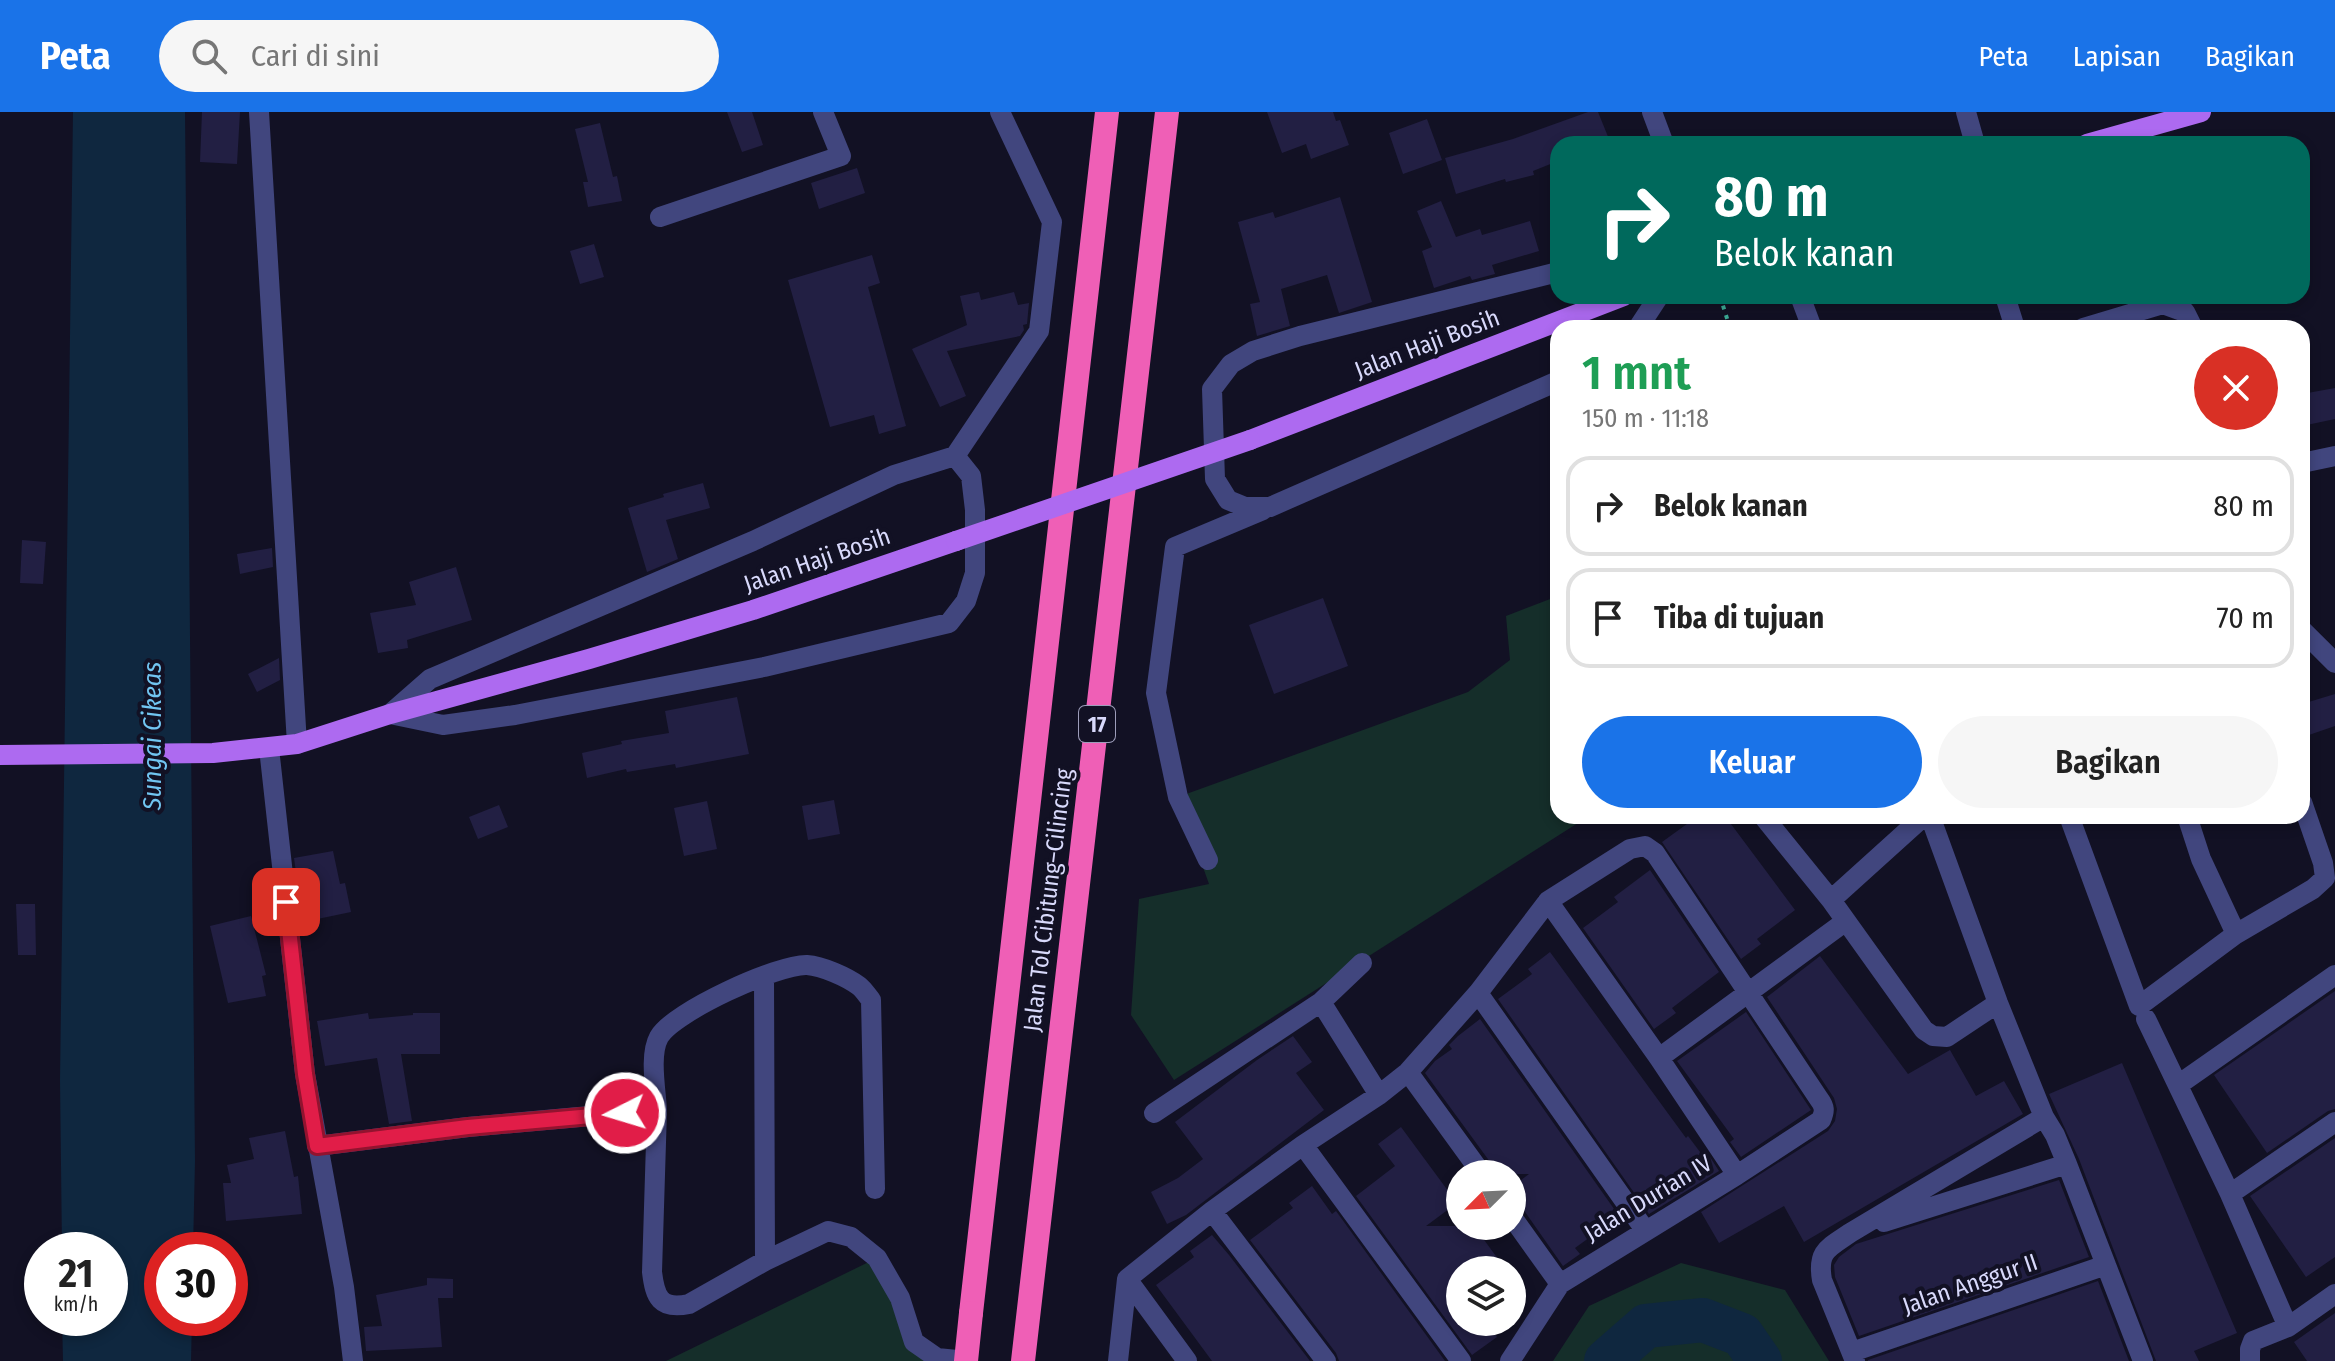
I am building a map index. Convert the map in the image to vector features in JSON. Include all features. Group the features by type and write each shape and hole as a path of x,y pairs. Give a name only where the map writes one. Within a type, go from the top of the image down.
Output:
{"highway":[{"name":"Jalan Tol Cibitung–Cilincing","path":"966,1361 1107,112"},
{"name":"Jalan Tol Cibitung–Cilincing","path":"1023,1361 1167,112"}],"main road":[{"path":"2116,136 2201,112"},
{"name":"Jalan Haji Bosih","path":"1562,320 1603,304"},
{"name":"Jalan Haji Bosih","path":"0,755 213,753 297,744 390,714 738,614 1250,440 1550,324"}],"street":[{"path":"259,112 297,744"},
{"path":"660,217 841,156 823,112"},
{"path":"390,714 430,679 753,541 894,475 955,456 1039,331 1052,222 1000,112"},
{"path":"1652,112 1661,136"},
{"path":"1966,112 1973,136"},
{"path":"1270,507 1245,507 1228,500 1215,479 1212,389 1231,364 1253,351 1300,336 1550,274"},
{"path":"2110,320 2163,304 2185,312 2189,320"},
{"path":"1208,860 1178,797 1156,693 1175,547 1550,384"},
{"path":"390,714 443,725 515,715 764,667 949,623 966,601 975,573 975,510 971,476 955,456"},
{"path":"2310,461 2335,456"},
{"path":"2310,638 2335,663"},
{"path":"269,748 305,1074 344,1287 353,1361"},
{"path":"1769,824 1831,900 1918,1022 1933,1036 1947,1037 1998,1003"},
{"path":"1831,900 1915,824"},
{"path":"1933,824 1998,1003 2044,1117 2067,1164 2143,1361"},
{"path":"2072,824 2139,1006 2236,934 2313,889 2325,878 2310,824"},
{"path":"2190,824 2201,859 2236,934"},
{"path":"1118,1361 1127,1279 1212,1211 1408,1072 1478,993 1548,901 1630,849 1645,846 1655,853 1748,993"},
{"path":"1548,901 1737,1175"},
{"path":"1659,1058 1846,921"},
{"path":"1154,1113 1321,1002 1362,963"},
{"path":"875,1189 871,1000 860,986 809,965 790,967 700,1005 668,1025 654,1049 657,1110 652,1272 658,1298 675,1307 689,1304 765,1261 828,1231 851,1237 877,1258 900,1298 914,1342 937,1358 966,1361"},
{"path":"2178,1085 2335,975"},
{"path":"764,976 765,1261"},
{"path":"1478,993 1645,1230"},
{"name":"Jalan Durian IV","path":"1510,1361 1560,1284 1821,1120 1824,1105 1748,993"},
{"path":"1321,1002 1379,1095"},
{"path":"2146,1019 2230,1194 2288,1327"},
{"path":"1408,1072 1472,1160"},
{"path":"317,1146 468,1127 657,1110"},
{"path":"1854,1356 1822,1280 1819,1266 1825,1250 2044,1117"},
{"path":"2230,1194 2335,1122"},
{"path":"1303,1145 1461,1361"},
{"path":"1850,1233 2067,1164"},
{"path":"1212,1211 1326,1361"},
{"path":"1526,1237 1560,1284"},
{"name":"Jalan Anggur II","path":"1854,1356 2106,1265"},
{"path":"1127,1279 1187,1361"},
{"path":"2250,1361 2253,1341 2288,1327 2335,1294"}],"green space":[{"path":"1550,599 1550,824 1576,824 1174,1080 1131,1015 1139,899 1209,884 1178,797 1468,692 1510,660 1506,616"},
{"path":"877,1258 914,1342 952,1361 666,1361"},
{"path":"1681,1263 1785,1290 1829,1361 1553,1361 1589,1306"}],"water":[{"name":"Sungai Cikeas","path":"73,112 185,112 193,1232 144,1232 144,1336 192,1336 191,1361 63,1361 62,1336 128,1336 128,1232 62,1232 60,1080"}],"building":[{"path":"202,112 240,112 237,164 200,162"},
{"path":"727,112 752,112 763,145 742,152"},
{"path":"1267,112 1333,112 1336,121 1340,120 1349,145 1311,159 1306,144 1282,153"},
{"path":"1588,112 1598,112 1608,136 1550,136 1550,164 1533,171 1534,175 1506,182 1505,179 1456,194 1445,158 1513,139"},
{"path":"1427,119 1442,160 1403,174 1389,133"},
{"path":"600,123 622,201 588,207 583,182 588,182 575,129"},
{"path":"857,168 865,193 819,209 811,183"},
{"path":"1340,197 1372,302 1339,313 1327,275 1281,289 1290,326 1257,336 1250,304 1260,302 1238,222 1273,212 1275,218"},
{"path":"1441,201 1456,237 1480,229 1482,235 1530,221 1539,251 1492,265 1495,274 1472,280 1470,276 1434,288 1422,251 1432,247 1417,211"},
{"path":"594,244 604,277 580,284 570,251"},
{"path":"872,255 880,283 868,287 906,426 879,434 874,415 830,427 788,280"},
{"path":"979,292 981,300 1014,292 1018,305 1029,303 1027,324 1023,325 1020,336 947,351 966,396 940,407 912,349 967,325 960,296"},
{"path":"2335,388 2335,419 2310,424 2310,393"},
{"path":"703,483 710,508 666,520 678,559 647,572 628,508"},
{"path":"22,540 46,542 43,584 20,583"},
{"path":"272,548 273,567 240,574 237,554"},
{"path":"456,567 472,620 407,640 408,648 378,653 370,613 416,605 409,582"},
{"path":"1323,598 1348,666 1274,694 1249,625"},
{"path":"279,658 280,680 257,692 248,674"},
{"path":"2335,694 2335,726 2310,735 2310,702"},
{"path":"737,697 749,754 676,768 675,764 627,772 626,769 587,778 582,753 622,744 621,741 669,733 665,711"},
{"path":"834,800 840,834 808,840 802,806"},
{"path":"707,801 717,849 684,856 674,808"},
{"path":"499,805 508,827 478,839 469,817"},
{"path":"1687,824 1731,824 1795,910 1757,939 1761,944 1741,959 1662,842"},
{"path":"333,851 340,884 345,883 351,912 303,922 294,858"},
{"path":"1650,870 1719,972 1672,1008 1676,1013 1654,1029 1583,928 1618,902 1614,897"},
{"path":"16,904 35,904 36,955 18,955"},
{"path":"251,916 266,975 262,976 266,996 228,1003 210,926"},
{"path":"1550,952 1686,1138 1688,1136 1706,1160 1710,1157 1719,1171 1649,1214 1498,999 1532,974 1528,969"},
{"path":"1820,956 1908,1074 1950,1050 1976,1096 2004,1081 2023,1114 1804,1242 1784,1206 1719,1243 1701,1212 1828,1131 1835,1121 1837,1109 1834,1098 1767,997"},
{"path":"2335,991 2335,1109 2267,1153 2214,1075"},
{"path":"1746,1012 1811,1110 1741,1157 1730,1142 1734,1139 1677,1061"},
{"path":"368,1013 369,1019 440,1013 440,1054 401,1054 412,1121 389,1124 377,1058 325,1066 317,1021"},
{"path":"1480,1019 1619,1216 1575,1248 1580,1254 1563,1266 1526,1213 1526,1176 1529,1174 1526,1174 1526,1160 1489,1160 1425,1073 1452,1049 1449,1045"},
{"path":"1293,1036 1312,1062 1296,1073 1324,1110 1186,1215 1167,1224 1151,1192 1178,1178 1203,1159 1175,1122"},
{"path":"2122,1063 2237,1333 2194,1351 2199,1361 2156,1361 2079,1159 2049,1094"},
{"path":"1401,1127 1446,1188 1446,1211 1426,1226 1446,1226 1446,1240 1484,1240 1496,1256 1446,1256 1446,1319 1356,1196 1395,1166 1378,1144"},
{"path":"285,1131 294,1177 298,1176 302,1214 226,1221 223,1183 231,1183 227,1165 254,1159 249,1138"},
{"path":"2335,1138 2335,1257 2306,1277 2250,1196"},
{"path":"2059,1180 2089,1257 1859,1336 1835,1277 1834,1265 1839,1257 1856,1244"},
{"path":"1312,1186 1332,1214 1336,1211 1445,1361 1339,1361 1250,1240 1293,1208 1289,1203"},
{"path":"1212,1235 1310,1361 1212,1361 1156,1285 1194,1257 1190,1251"},
{"path":"427,1278 453,1279 453,1298 438,1298 442,1347 366,1351 364,1327 382,1326 376,1295 427,1285"},
{"path":"2098,1281 2129,1361 1868,1361 1868,1360"},
{"path":"2335,1313 2335,1361 2307,1361 2294,1342"},
{"path":"1458,1336 1496,1336 1497,1337 1472,1355"}],"waterway":[{"path":"1606,1361 1646,1326 1703,1320 1742,1335 1760,1361"}],"route":[{"path":"286,902 305,1074 317,1146 468,1127 625,1113"}]}
